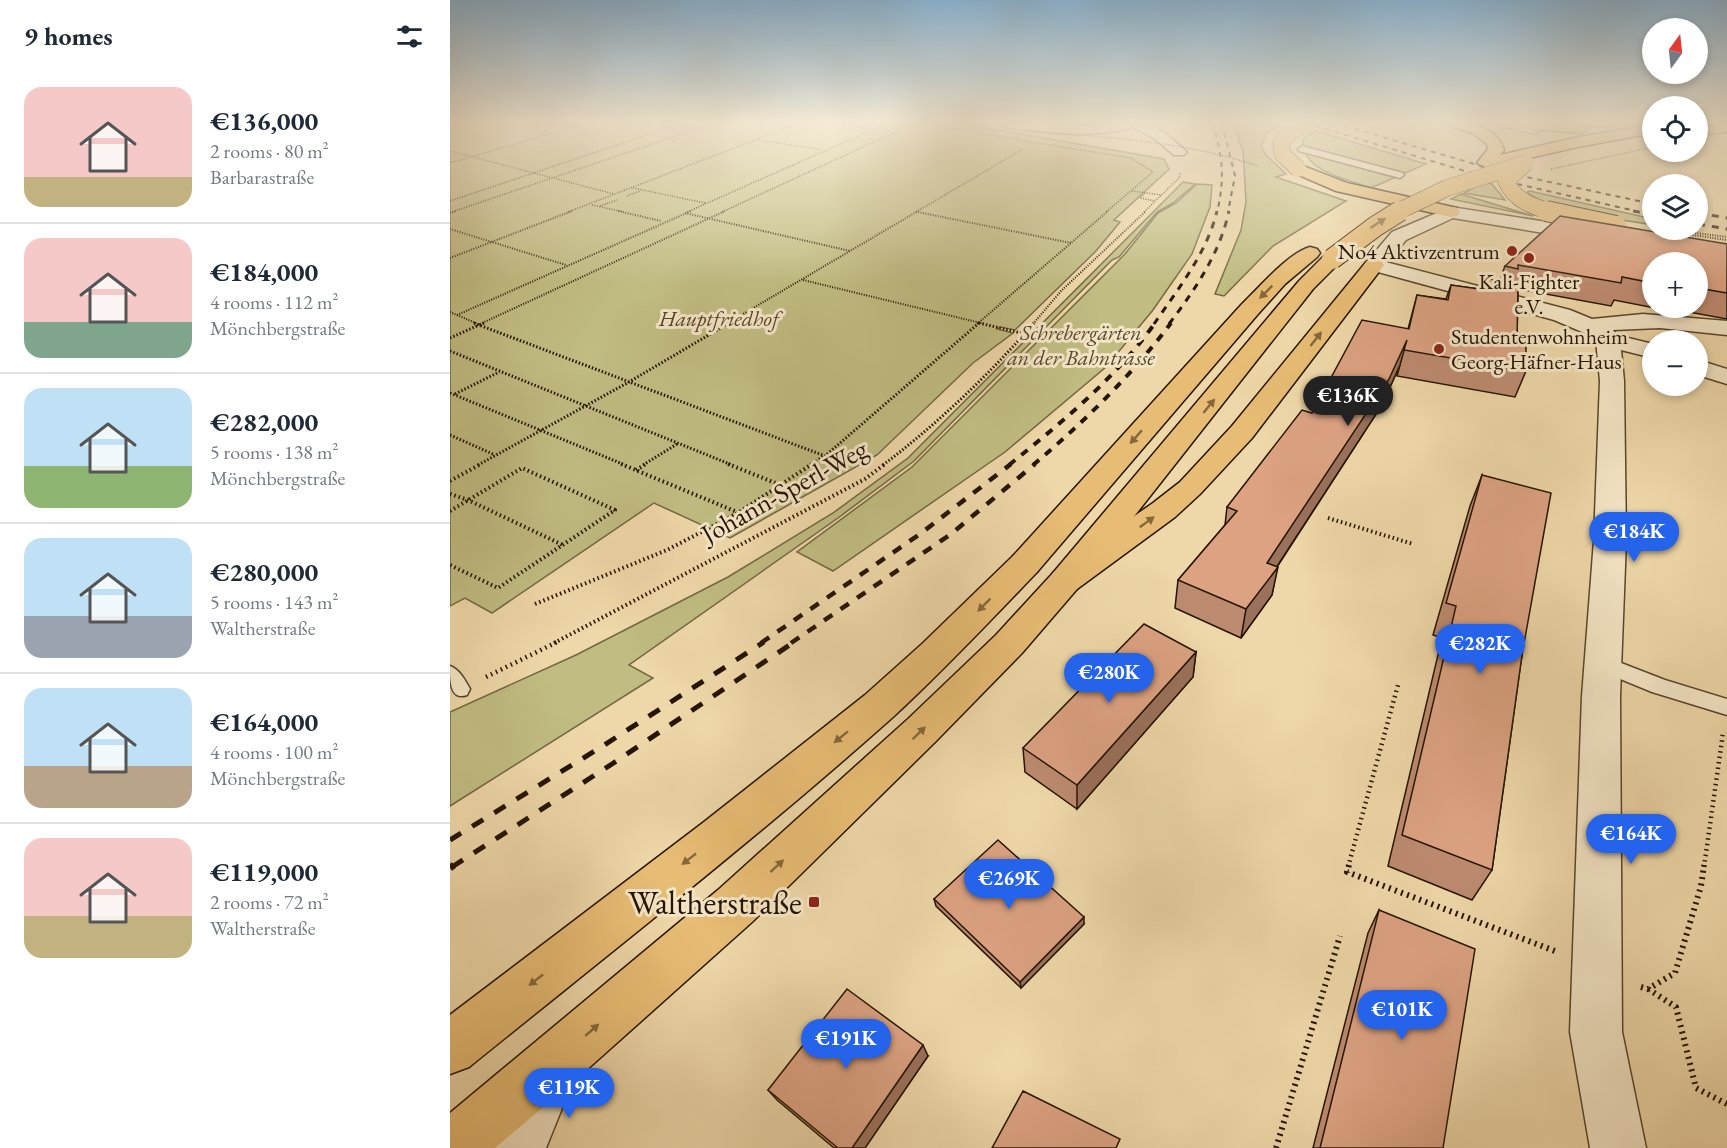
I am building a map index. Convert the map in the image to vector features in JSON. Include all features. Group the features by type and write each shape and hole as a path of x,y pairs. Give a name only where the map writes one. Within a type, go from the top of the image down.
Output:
{"main road":[{"path":"1317,177 1342,187 1451,212"},
{"path":"1354,220 1421,186 1447,177"},
{"path":"450,1048 880,705 956,634 1025,564 1250,309 1322,250 1376,224 1426,196 1477,177"},
{"path":"1511,177 1506,181 1508,189 1520,200 1558,215 1629,235"},
{"path":"451,1148 554,1063 735,906 922,730 1009,644 1065,581 1306,285 1322,250"},
{"path":"1065,581 1164,510 1190,488 1242,432 1374,265"}],"street":[{"path":"1629,235 1451,212 1399,236 1374,265 1562,315 1600,333 1642,347"},
{"path":"1600,333 1648,321 1727,328"},
{"path":"1600,333 1612,381 1610,518 1603,664 1596,1032 1618,1148"},
{"path":"1708,370 1727,377"},
{"path":"518,1148 527,1122 554,1063"}],"lane":[{"path":"1603,664 1659,686 1727,707"}],"path":[{"path":"450,201 522,177"},
{"path":"544,177 616,195"},
{"path":"450,213 556,177"},
{"path":"450,258 663,177"},
{"path":"457,315 765,177"},
{"path":"450,338 799,177"},
{"path":"450,481 629,382 976,177"},
{"path":"535,604 666,550 738,513 778,484 825,456 1148,177"},
{"path":"633,188 706,203"},
{"path":"627,196 642,190"},
{"path":"1132,191 1146,193"},
{"path":"1146,193 1140,198 1156,201"},
{"name":"Johann-Sperl-Weg","path":"455,682 613,614 865,479 915,441 1025,334 1061,291 1163,195 1146,193"},
{"path":"599,207 616,200"},
{"path":"591,205 662,222"},
{"path":"917,212 1071,243"},
{"path":"684,213 850,251"},
{"path":"450,230 567,265"},
{"path":"1708,236 1727,239"},
{"path":"1708,237 1727,239"},
{"path":"802,280 1025,334"},
{"path":"450,312 825,456"},
{"path":"450,351 778,484"},
{"path":"452,394 499,371"},
{"path":"452,394 738,513"},
{"path":"450,435 496,455"},
{"path":"636,470 678,443"},
{"path":"450,511 522,468 615,510 498,588 450,565"},
{"path":"450,494 468,500 563,545"},
{"path":"1328,518 1413,544"},
{"path":"1398,685 1347,872 1648,989 1676,1007 1696,1088 1727,1104"},
{"path":"1648,989 1675,973 1701,886 1727,707"},
{"path":"1276,1148 1340,936"}],"green space":[{"name":"Hauptfriedhof","path":"450,177 1161,177 1114,220 1120,222 1095,252 1015,330 1000,327 997,329 1013,333 973,363 877,455 730,538 654,503 492,613 465,598 450,606"},
{"path":"1245,177 1277,177 1346,201 1273,246 1224,296 1215,294 1241,230 1246,202"},
{"path":"1337,177 1397,177 1371,188"},
{"path":"1485,181 1491,183 1505,200 1464,193"},
{"path":"1183,182 1195,184 1173,203 1157,212 1119,257 1112,260 914,461 838,518 629,665 653,678 450,806 450,712 576,655 728,577 833,513 908,458"},
{"name":"Schrebergärten an der Bahntrasse","path":"1197,184 1212,185 1210,207 1192,254 1153,310 1106,367 1005,452 833,571 797,552 912,467 1125,254 1158,213 1176,203"},
{"path":"1527,192 1642,216 1642,223 1569,210 1538,199"},
{"path":"1461,194 1533,216 1451,199"}],"building":[{"path":"1560,216 1642,230 1642,240 1703,240 1727,244 1727,293 1708,290 1708,252 1642,252 1642,281 1622,277 1621,283 1518,265 1518,269 1505,266"},
{"path":"1490,279 1518,286 1517,339 1526,340 1526,371 1404,350 1407,340 1389,379 1267,563 1278,567 1246,609 1178,580 1237,511 1227,507 1302,410 1312,413 1362,320 1409,329 1417,295 1448,300 1451,285 1479,289"},
{"path":"1482,475 1551,493 1522,655 1492,870 1402,835 1456,606 1446,603"},
{"path":"1144,624 1196,652 1077,785 1023,748"},
{"path":"998,840 1084,917 1020,982 934,899"},
{"path":"1379,910 1475,949 1443,1148 1320,1148"},
{"path":"847,989 923,1045 852,1148 838,1148 768,1090"},
{"path":"1023,1091 1120,1139 1116,1148 992,1148"}],"railway":[{"path":"1217,212 1222,177"},
{"path":"1228,212 1235,177"},
{"path":"1485,177 1640,212"},
{"path":"1524,177 1642,202"},
{"path":"1154,324 1199,256 1217,211"},
{"path":"1169,324 1188,298 1213,256 1229,211"},
{"path":"1633,211 1642,213"},
{"path":"1708,215 1727,218"},
{"path":"1708,226 1727,229"},
{"path":"1009,465 1068,416 1105,381 1155,323"},
{"path":"1033,465 1106,398 1140,362 1171,323"},
{"path":"761,643 920,534 1011,464"},
{"path":"791,643 951,534 1035,464"},
{"path":"450,840 598,749 764,642"},
{"path":"452,867 612,764 794,642"},
{"path":"450,868 454,865"}],"place":[{"name":"No4 Aktivzentrum","path":"1512,251"},
{"name":"Kali-Fighter e.V.","path":"1529,258"},
{"name":"Studentenwohnheim Georg-Häfner-Haus","path":"1439,349"},
{"name":"Waltherstraße","path":"814,902"}]}
